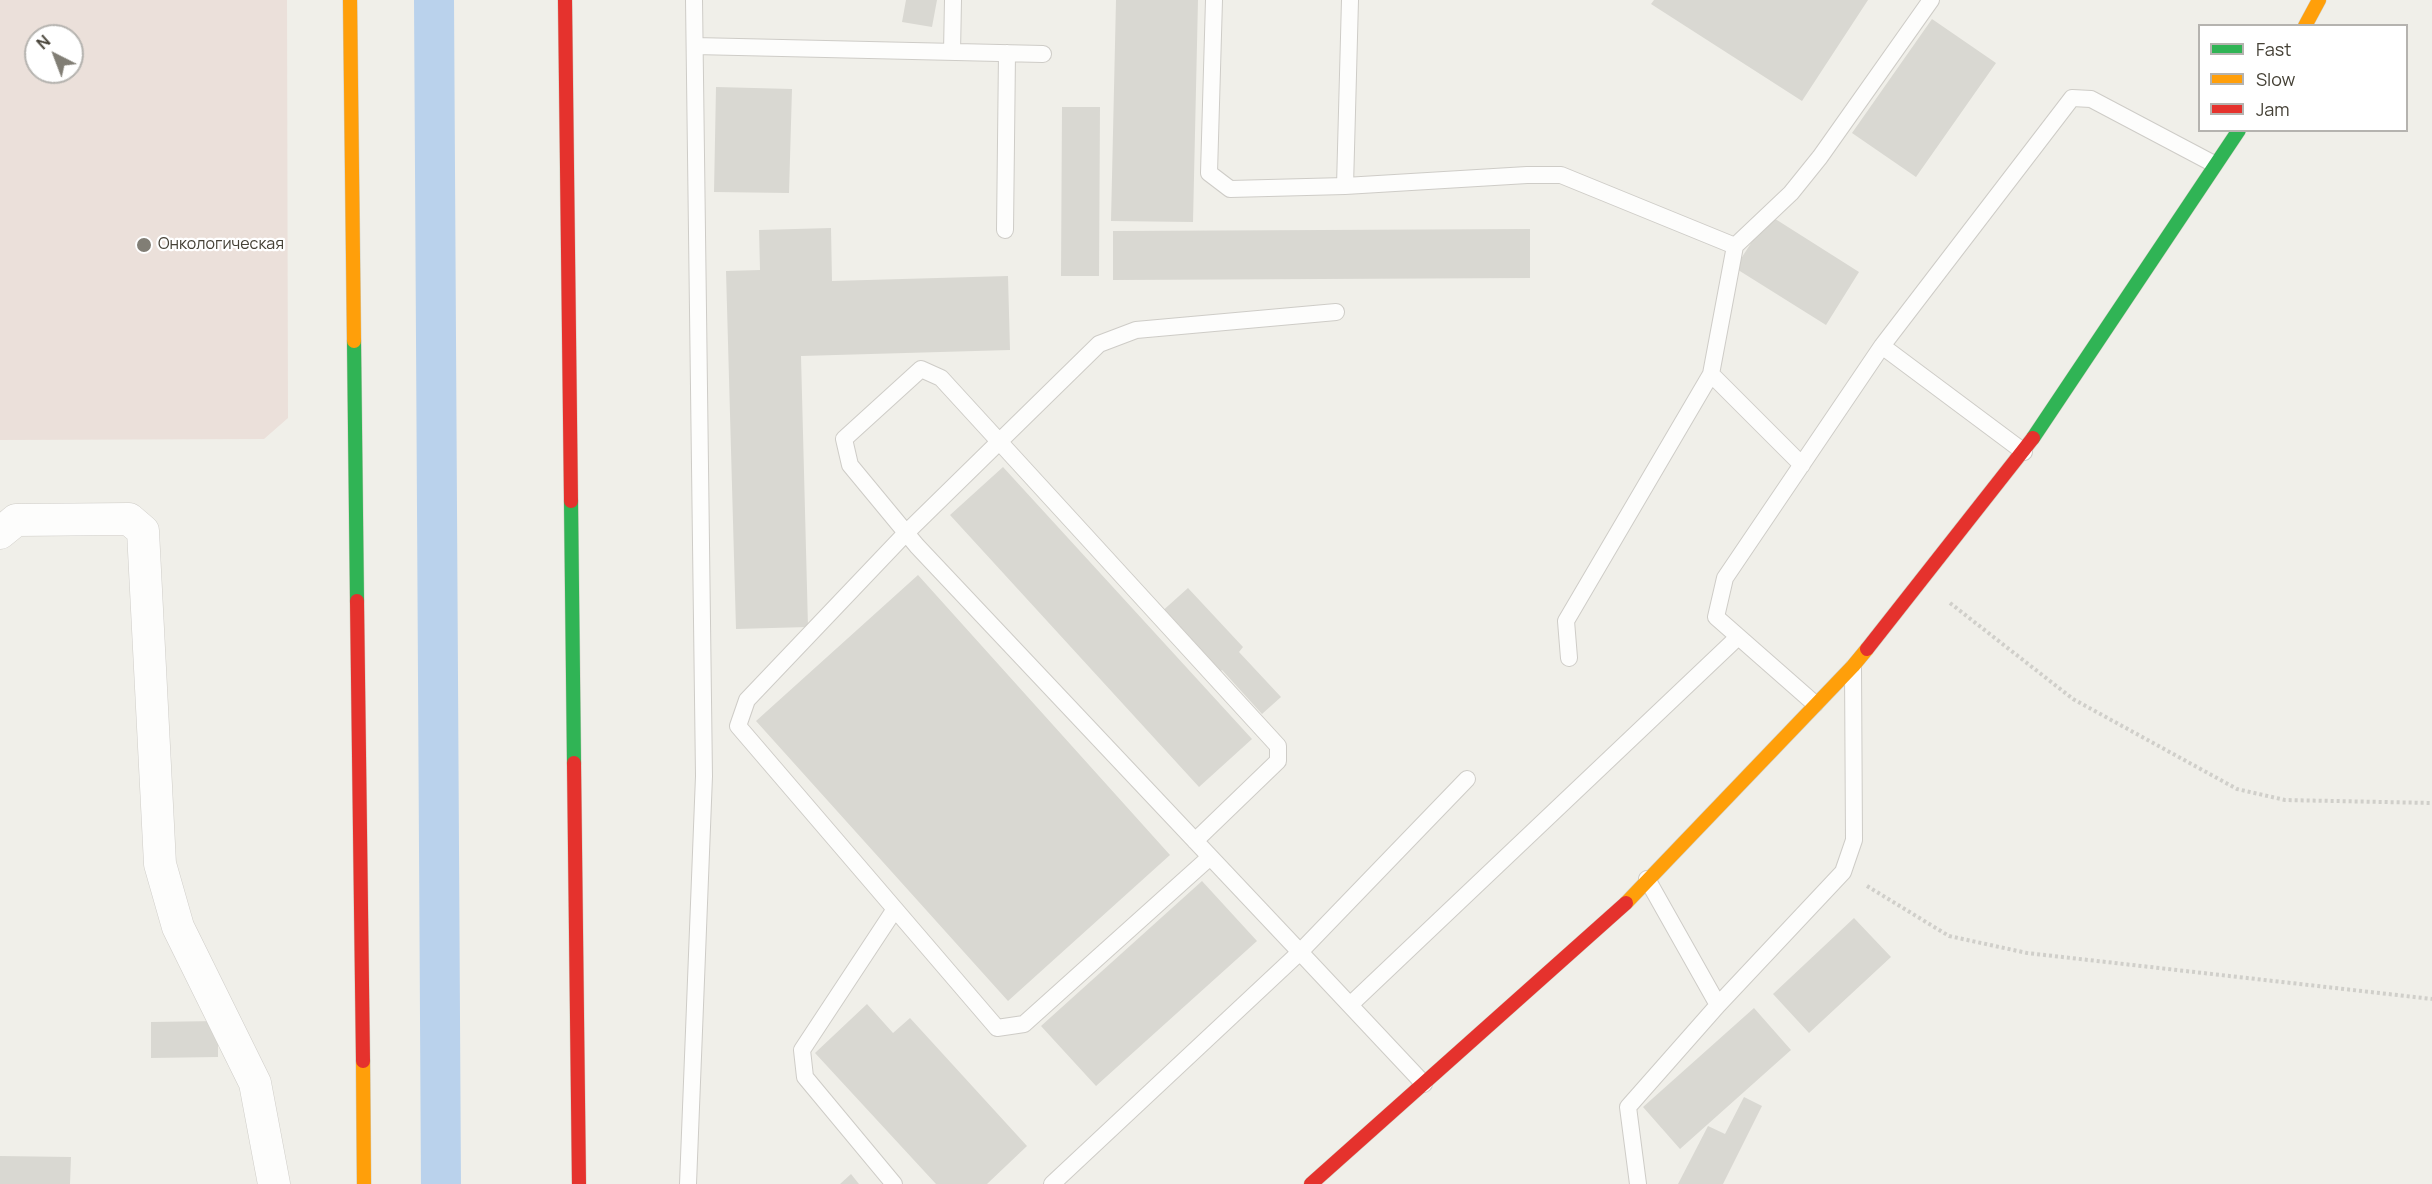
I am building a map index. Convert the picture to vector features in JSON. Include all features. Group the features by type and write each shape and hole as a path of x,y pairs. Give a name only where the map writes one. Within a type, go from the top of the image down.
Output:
{"street":[{"path":"350,0 364,1184"},
{"path":"565,0 579,1184"},
{"path":"2306,24 2319,0"},
{"path":"1311,1184 1619,911 1647,879 1853,666 2024,452 2214,164 2238,132"},
{"path":"0,533 16,520 129,519 143,531 160,864 178,927 255,1083 274,1184"}],"lane":[{"path":"687,1184 704,776 694,0"},
{"path":"952,52 953,0"},
{"path":"1214,0 1209,173 1230,189 1345,186 1561,175 1735,246"},
{"path":"1345,186 1350,0"},
{"path":"1569,658 1566,621 1711,374 1735,246 1791,194 1930,0"},
{"path":"695,46 1043,54"},
{"path":"1005,230 1007,53"},
{"path":"1815,704 1716,617 1725,578 1882,346 2072,99 2091,99 2214,164"},
{"path":"1210,857 1024,1024 998,1028 738,726 747,700 906,532 1098,344 1136,330 1336,312"},
{"path":"1882,346 2024,452"},
{"path":"1195,841 1278,761 1278,746 942,378 921,369 844,439 850,465 906,532 1195,841 1210,857 1424,1084"},
{"path":"1711,374 1802,465"},
{"path":"1350,1005 1738,637"},
{"path":"1638,1184 1628,1107 1718,1005 1843,872 1854,840 1853,666"},
{"path":"1052,1184 1300,952 1467,779"},
{"path":"1647,879 1718,1005"},
{"path":"894,1184 805,1077 802,1050 895,909"}],"path":[{"path":"1922,581 2073,699 2237,789 2285,800 2432,803"},
{"path":"1843,872 1949,936 1960,939 2026,953 2432,999"}],"shaded area":[{"name":"Онкологическая","path":"0,0 287,0 288,418 264,439 0,440"}],"building":[{"path":"906,0 937,0 932,27 902,22"},
{"path":"1116,0 1198,0 1193,222 1111,221"},
{"path":"1654,0 1868,0 1802,101 1651,4"},
{"path":"1932,19 1996,63 1916,177 1852,133"},
{"path":"716,87 792,89 789,193 714,192"},
{"path":"1062,107 1100,107 1099,276 1061,276"},
{"path":"1769,215 1859,272 1826,325 1735,268"},
{"path":"831,228 832,281 1008,276 1010,350 801,356 808,627 736,629 726,271 760,270 759,230"},
{"path":"1530,229 1530,278 1113,280 1113,231"},
{"path":"1003,467 1252,739 1199,787 950,515"},
{"path":"918,575 1170,855 1008,1001 756,721"},
{"path":"1188,588 1243,647 1239,652 1281,697 1262,714 1222,670 1216,675 1159,614"},
{"path":"1202,881 1257,941 1096,1086 1041,1026"},
{"path":"1854,918 1891,957 1809,1033 1773,994"},
{"path":"867,1004 893,1033 910,1018 1027,1146 987,1184 936,1184 815,1053"},
{"path":"1754,1008 1791,1050 1680,1149 1643,1107"},
{"path":"218,1021 218,1057 151,1058 151,1022"},
{"path":"1744,1097 1762,1106 1723,1184 1678,1184 1708,1126 1725,1134"},
{"path":"0,1156 71,1157 70,1184 0,1184"},
{"path":"851,1174 859,1184 840,1184"}],"waterway":[{"path":"434,0 441,1184"}],"traffic: fast":[{"path":"2033,438 2238,132"},
{"path":"354,341 357,601"},
{"path":"571,501 574,763"}],"traffic: slow":[{"path":"350,0 354,341"},
{"path":"2306,24 2319,0"},
{"path":"1626,903 1867,649"},
{"path":"363,1061 364,1184"}],"traffic: jam":[{"path":"565,0 571,501"},
{"path":"1867,649 2033,438"},
{"path":"357,601 363,1061"},
{"path":"574,763 579,1184"},
{"path":"1311,1184 1626,903"}],"place":[{"name":"Онкологическая","path":"144,245"}]}
